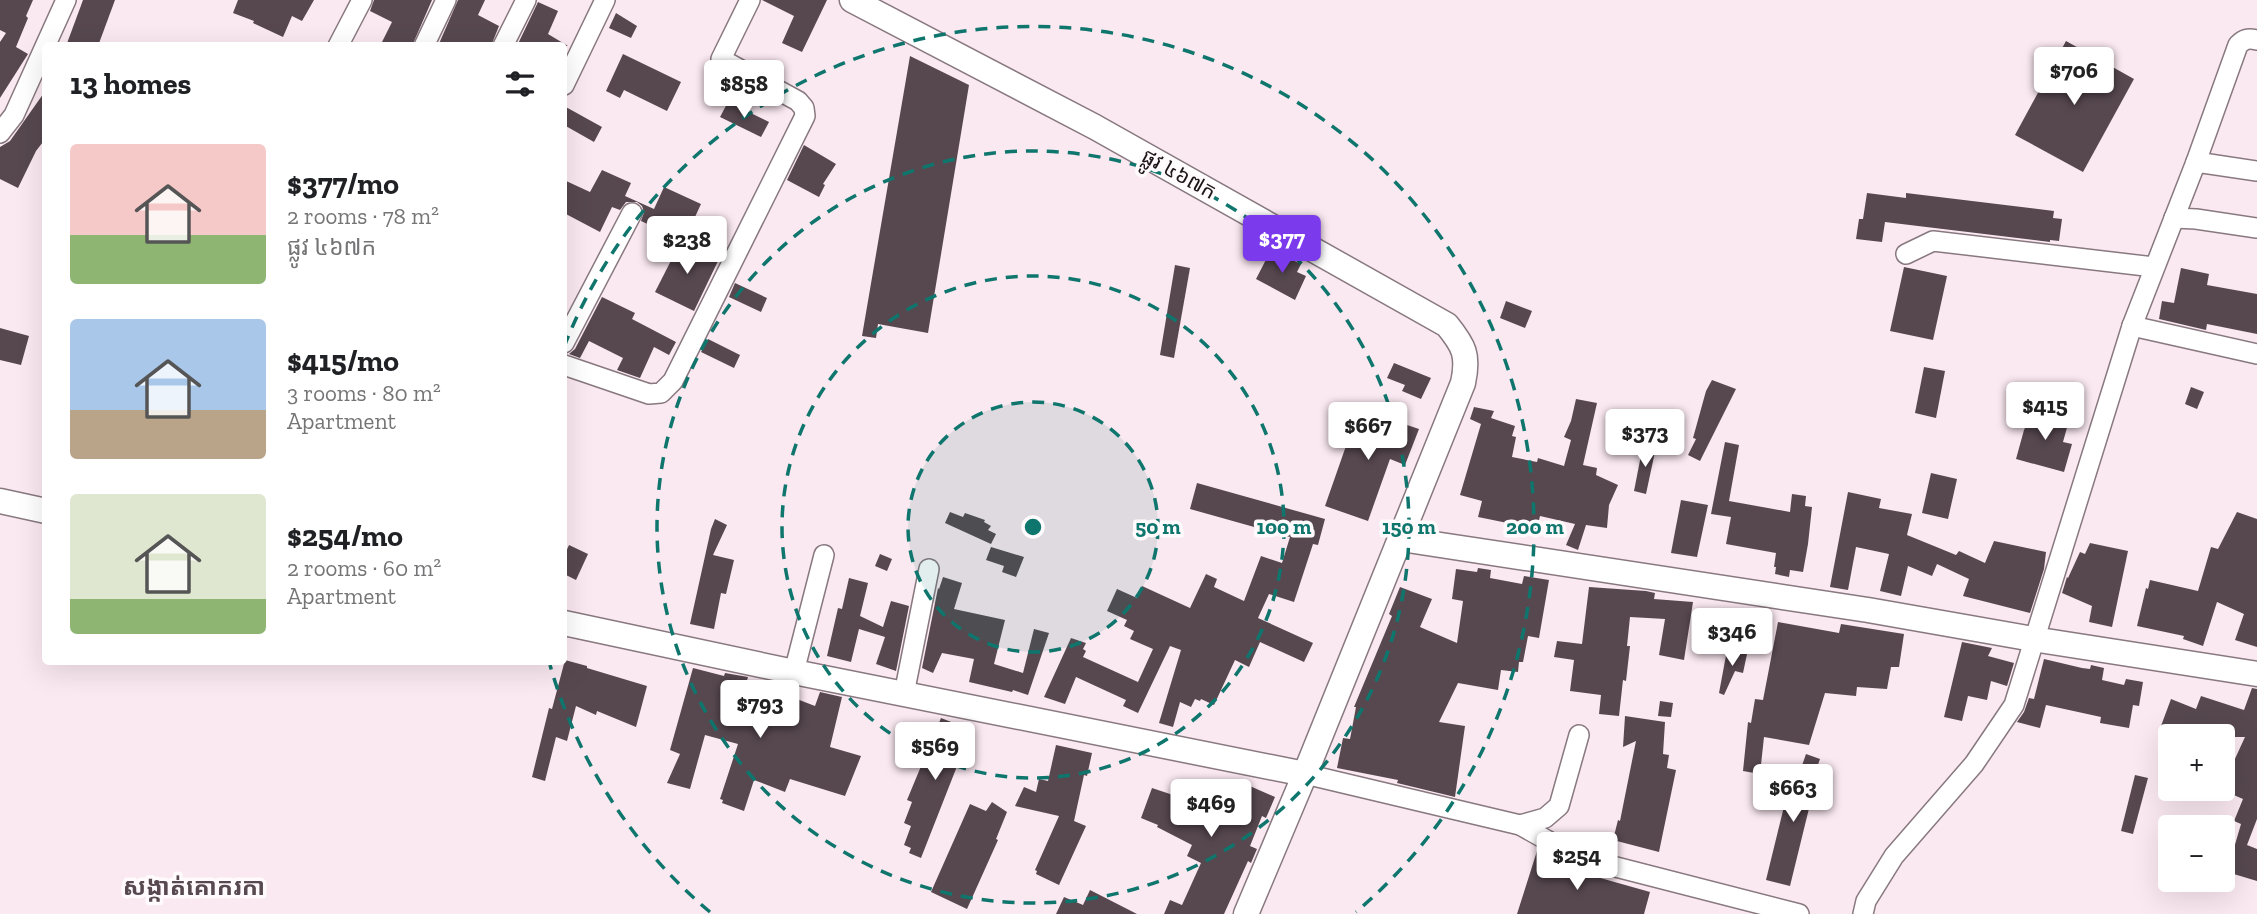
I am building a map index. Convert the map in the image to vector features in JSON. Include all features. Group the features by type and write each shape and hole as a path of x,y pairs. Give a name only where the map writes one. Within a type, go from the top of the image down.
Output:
{"street":[{"path":"47,42 66,0"},
{"path":"341,42 362,0"},
{"path":"426,42 446,0"},
{"path":"505,42 526,0"},
{"path":"567,79 605,0"},
{"path":"567,366 649,394 661,393 673,381 805,116 804,108 798,102 721,59 750,0"},
{"name":"ផ្លូវ ៤៦៧ក","path":"852,0 1095,127 1447,325 1463,345 1466,366 1463,383 1305,775 1245,914"},
{"path":"1863,914 1866,901 1894,856 1973,764 2014,705 2132,327 2238,46 2250,38 2257,40"},
{"path":"0,133 14,115 42,53"},
{"path":"2196,162 2257,172"},
{"path":"567,338 632,213"},
{"path":"2174,218 2257,228"},
{"path":"1906,254 1933,241 2154,267"},
{"path":"2132,327 2257,354"},
{"path":"0,501 42,510"},
{"path":"1401,539 1868,610 2257,674"},
{"path":"794,672 824,555"},
{"path":"904,694 929,569"},
{"path":"567,624 1305,775 1520,825 1577,857 1799,914"},
{"path":"1520,825 1545,818 1559,806 1579,735"}],"building":[{"path":"0,0 33,0 16,47 28,54 0,98 0,42 6,33 0,30"},
{"path":"83,0 115,0 99,42 67,42"},
{"path":"238,0 314,0 302,21 292,16 283,37 233,13"},
{"path":"374,0 432,0 414,42 382,42 392,22 370,11"},
{"path":"458,0 485,0 478,15 499,26 493,42 440,42"},
{"path":"762,0 827,0 802,52 782,43 794,16"},
{"path":"538,2 558,11 548,34 561,42 519,42"},
{"path":"616,13 637,26 631,38 609,28"},
{"path":"2066,41 2134,79 2083,172 2015,135"},
{"path":"623,54 681,82 667,111 624,90 620,98 606,91"},
{"path":"910,56 969,85 928,333 878,324 876,338 862,336"},
{"path":"42,96 42,143 18,188 0,179 0,147 10,141"},
{"path":"728,102 769,122 761,137 720,117"},
{"path":"567,108 602,127 594,142 567,127"},
{"path":"804,145 836,164 823,184 825,185 819,197 787,180"},
{"path":"602,170 631,183 625,196 654,209 664,187 701,204 684,241 641,221 644,212 637,202 626,202 620,210 612,207 600,232 567,215 567,181 590,192"},
{"path":"1867,193 1906,198 1906,193 2054,211 2053,218 2062,219 2059,241 1885,222 1882,242 1856,239 1859,219 1863,219"},
{"path":"681,241 719,259 694,311 655,292"},
{"path":"1271,250 1301,264 1297,272 1306,276 1295,300 1256,279"},
{"path":"1175,265 1190,268 1174,358 1160,355"},
{"path":"1904,267 1947,276 1933,340 1890,331"},
{"path":"2181,268 2209,274 2207,285 2257,294 2257,334 2207,324 2206,330 2159,319 2162,301 2174,303"},
{"path":"735,283 767,298 761,312 729,297"},
{"path":"602,297 635,313 632,319 676,342 669,355 654,347 640,378 617,370 623,358 589,341 580,358 569,354 575,349"},
{"path":"1506,301 1532,311 1525,328 1500,318"},
{"path":"0,328 29,336 21,365 0,360"},
{"path":"708,339 740,355 734,368 701,352"},
{"path":"1394,363 1431,378 1421,399 1402,391 1405,385 1387,378"},
{"path":"1924,367 1945,371 1936,418 1915,413"},
{"path":"1712,380 1736,389 1700,461 1688,455 1696,439 1693,438 1706,391"},
{"path":"2191,387 2204,392 2197,409 2185,404"},
{"path":"1576,399 1597,403 1583,465 1597,468 1596,475 1618,485 1609,505 1607,528 1586,525 1578,550 1566,545 1575,524 1540,516 1537,529 1478,517 1482,501 1460,495 1481,424 1470,419 1474,407 1494,411 1491,418 1515,426 1512,457 1537,462 1538,458 1564,466 1571,440 1564,437"},
{"path":"2036,406 2056,415 2054,421 2068,424 2063,442 2072,444 2064,472 2016,459 2024,430"},
{"path":"1353,407 1419,429 1405,465 1390,459 1368,521 1325,506 1354,423 1349,421"},
{"path":"1725,442 1739,445 1729,501 1790,512 1792,494 1806,496 1805,506 1812,507 1803,572 1790,570 1789,577 1775,574 1776,553 1726,544 1731,517 1711,514"},
{"path":"1643,445 1656,447 1646,494 1634,491"},
{"path":"1931,473 1957,479 1948,519 1922,513"},
{"path":"1197,483 1325,519 1318,545 1313,544 1294,602 1269,594 1258,618 1313,643 1304,662 1260,642 1249,667 1235,660 1214,705 1201,699 1195,699 1191,707 1180,702 1173,727 1159,723 1181,650 1170,646 1138,713 1123,706 1126,700 1076,677 1065,704 1044,697 1071,638 1086,643 1083,657 1138,682 1153,649 1130,639 1134,631 1124,626 1127,620 1107,611 1117,589 1137,598 1142,586 1190,608 1206,574 1217,579 1214,587 1244,601 1261,556 1282,563 1290,537 1190,509"},
{"path":"1848,492 1881,499 1879,508 1912,514 1907,535 1956,555 1959,551 1985,563 1994,541 2046,552 2044,569 2030,613 1963,596 1969,579 1937,564 1932,576 1908,566 1901,596 1880,591 1889,554 1856,547 1848,590 1830,587"},
{"path":"1681,500 1708,505 1697,557 1671,553"},
{"path":"950,512 963,517 965,513 985,520 984,522 991,526 988,530 996,534 991,544 945,523"},
{"path":"2237,512 2257,519 2257,647 2235,640 2244,614 2217,602 2203,646 2183,639 2184,636 2137,626 2150,580 2198,591 2211,547 2218,549"},
{"path":"715,519 727,525 713,555 734,560 726,594 721,593 714,629 690,624"},
{"path":"2090,543 2128,551 2112,627 2089,622 2092,606 2062,593 2080,552 2085,554"},
{"path":"569,545 588,554 576,580 567,576"},
{"path":"991,547 1024,557 1016,577 1002,572 1004,566 986,560"},
{"path":"880,554 892,559 887,571 875,566"},
{"path":"1478,568 1491,570 1490,578 1522,584 1524,576 1549,580 1539,638 1528,636 1523,662 1519,662 1518,672 1501,670 1498,690 1458,683 1439,722 1465,726 1455,797 1397,783 1398,780 1337,768 1343,738 1350,739 1354,707 1392,616 1389,614 1400,587 1432,599 1420,627 1457,643 1463,601 1452,599 1456,569 1477,572"},
{"path":"943,577 962,583 954,609 1005,620 994,664 1023,673 1034,629 1049,633 1028,695 969,682 974,659 942,653 933,673 922,668 938,588"},
{"path":"849,578 868,583 860,616 883,627 891,601 909,606 896,671 876,664 885,637 859,629 851,662 827,656 838,608 842,609"},
{"path":"1589,587 1646,591 1655,593 1654,599 1693,602 1684,660 1659,655 1665,619 1630,617 1627,646 1630,646 1619,716 1599,714 1601,695 1570,691 1574,660 1554,657 1557,641 1582,644"},
{"path":"1778,622 1839,633 1841,624 1904,634 1899,667 1891,667 1887,689 1857,687 1856,696 1825,693 1809,745 1764,737 1760,774 1743,771 1748,722 1751,723 1755,699 1763,700"},
{"path":"1962,642 1992,648 1988,656 2014,663 2007,686 1991,681 1987,700 1968,696 1962,721 1944,717"},
{"path":"1727,650 1747,654 1743,673 1735,671 1724,695 1719,693"},
{"path":"2044,659 2082,668 2090,669 2091,665 2104,668 2102,680 2124,685 2126,679 2143,682 2139,706 2133,705 2129,728 2100,723 2101,717 2046,705 2040,728 2017,722 2029,698 2034,699"},
{"path":"567,661 647,686 636,727 597,711 596,715 576,706 567,741 556,737 545,781 532,777 549,708 552,709"},
{"path":"693,668 724,676 725,673 748,677 737,715 768,725 775,706 784,710 789,696 815,706 820,692 842,697 830,747 861,756 845,796 790,779 785,792 754,780 744,811 722,803 723,800 720,799 738,744 705,735 690,789 667,783 680,754 670,750"},
{"path":"2252,688 2257,689 2257,819 2247,845 2257,849 2257,881 2235,874 2235,845 2241,824 2235,821 2235,819 2243,799 2235,796 2235,759 2245,737 2235,737 2235,724 2162,724 2171,699 2196,709 2201,696 2244,710"},
{"path":"1660,701 1673,703 1671,717 1658,716"},
{"path":"1625,716 1665,722 1663,754 1669,755 1667,768 1676,770 1659,852 1613,840 1618,820 1620,821 1636,741 1623,747"},
{"path":"941,718 974,731 972,735 975,736 969,753 963,751 921,858 909,853 911,848 904,845 911,826 904,823 912,802 907,800"},
{"path":"1056,745 1092,753 1087,776 1084,775 1074,821 1086,826 1059,885 1036,874 1035,870 1059,816 1015,806 1024,787 1036,792 1039,779 1048,781"},
{"path":"1806,754 1820,759 1810,787 1814,788 1790,886 1766,880 1790,782 1796,783"},
{"path":"2135,775 2148,778 2133,834 2121,831"},
{"path":"1196,780 1232,794 1236,783 1243,783 1275,797 1266,818 1262,816 1250,846 1257,849 1251,863 1248,861 1224,914 1164,914 1170,900 1182,905 1201,863 1187,856 1192,845 1141,818 1152,788 1188,800"},
{"path":"992,802 1007,812 996,839 998,840 967,909 931,892 970,804 986,811"},
{"path":"1537,851 1566,865 1565,868 1650,892 1644,914 1517,914"},
{"path":"1090,890 1137,914 1056,914 1064,897 1083,905"}],"district":[{"name":"សង្កាត់គោករកា","path":"194,887"}]}
